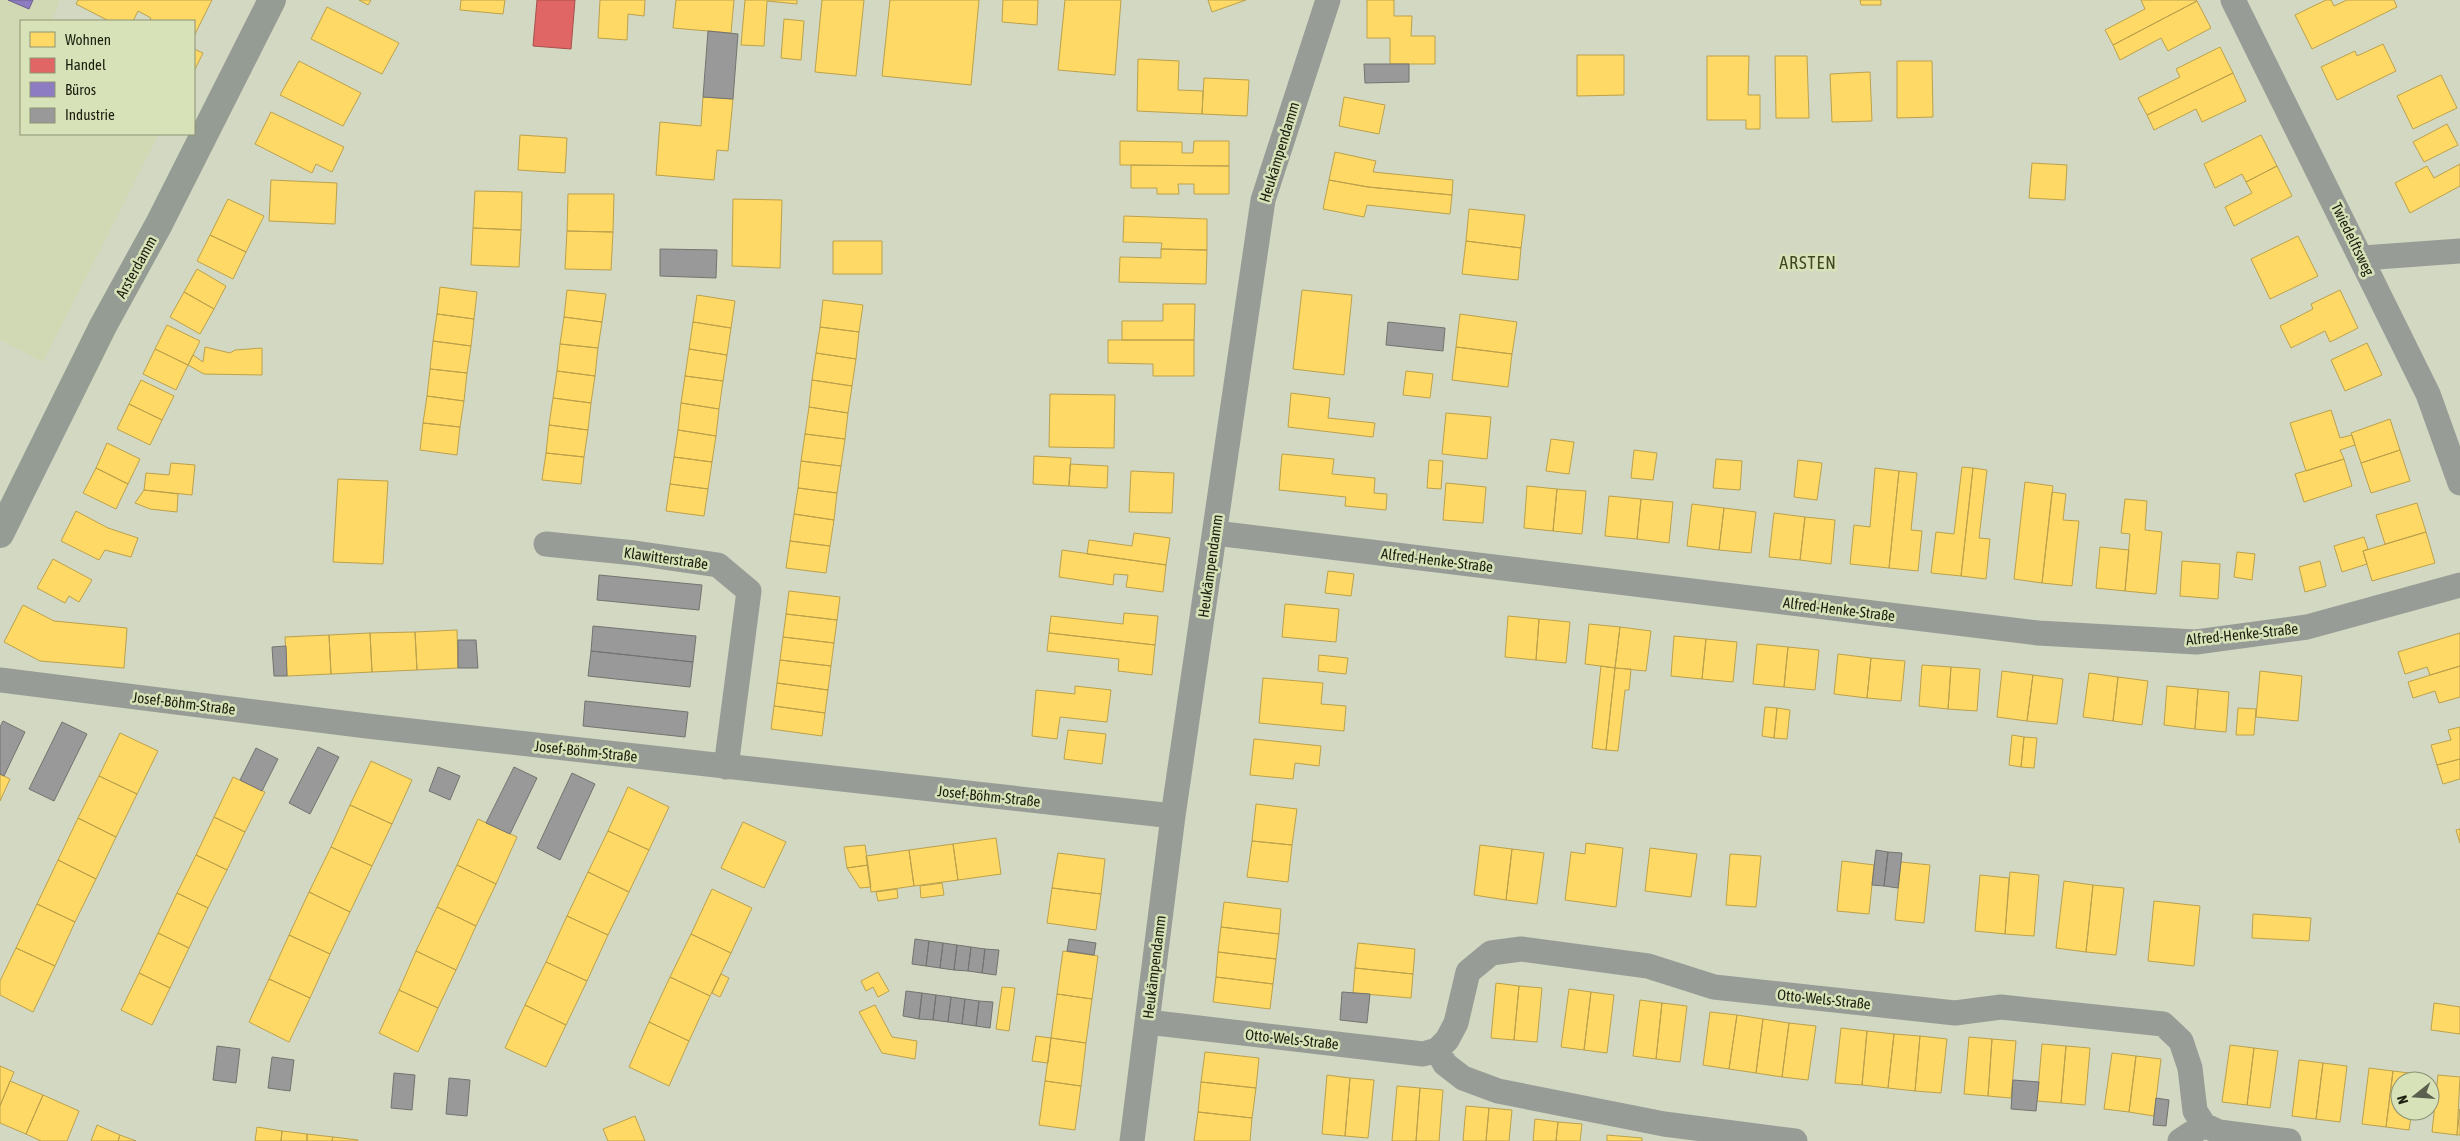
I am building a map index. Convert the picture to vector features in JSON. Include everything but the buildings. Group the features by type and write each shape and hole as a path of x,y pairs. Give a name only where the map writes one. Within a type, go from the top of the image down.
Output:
{"street":[{"name":"Arsterdamm","path":"0,534 103,326 159,224 272,0"},
{"name":"Heukämpendamm","path":"1132,1141 1173,816 1263,200 1328,0"},
{"name":"Twiedelftsweg","path":"2233,0 2363,258 2428,394 2460,483"},
{"path":"2363,258 2460,251"},
{"name":"Alfred-Henke-Straße","path":"1215,533 2038,633 2196,642 2307,627 2460,586"},
{"name":"Klawitterstraße","path":"546,544 718,564 749,591 726,767"},
{"name":"Josef-Böhm-Straße","path":"0,680 726,767 1173,816"},
{"name":"Otto-Wels-Straße","path":"1147,1022 1423,1054 1437,1050 1447,1040 1456,1023 1468,972 1491,953 1521,950 1648,966 1714,987 1955,1013 2001,1007 2163,1024 2181,1041 2190,1068 2195,1111 2204,1125"},
{"path":"1437,1050 1445,1064 1463,1078 1498,1091 1664,1124 1795,1141"},
{"path":"2180,1141 2204,1125 2219,1132 2289,1141"}],"shaded area":[{"path":"0,0 60,0 52,20 20,20 20,135 158,135 43,362 0,340"}],"district":[{"name":"ARSTEN","path":"1808,262"}]}
